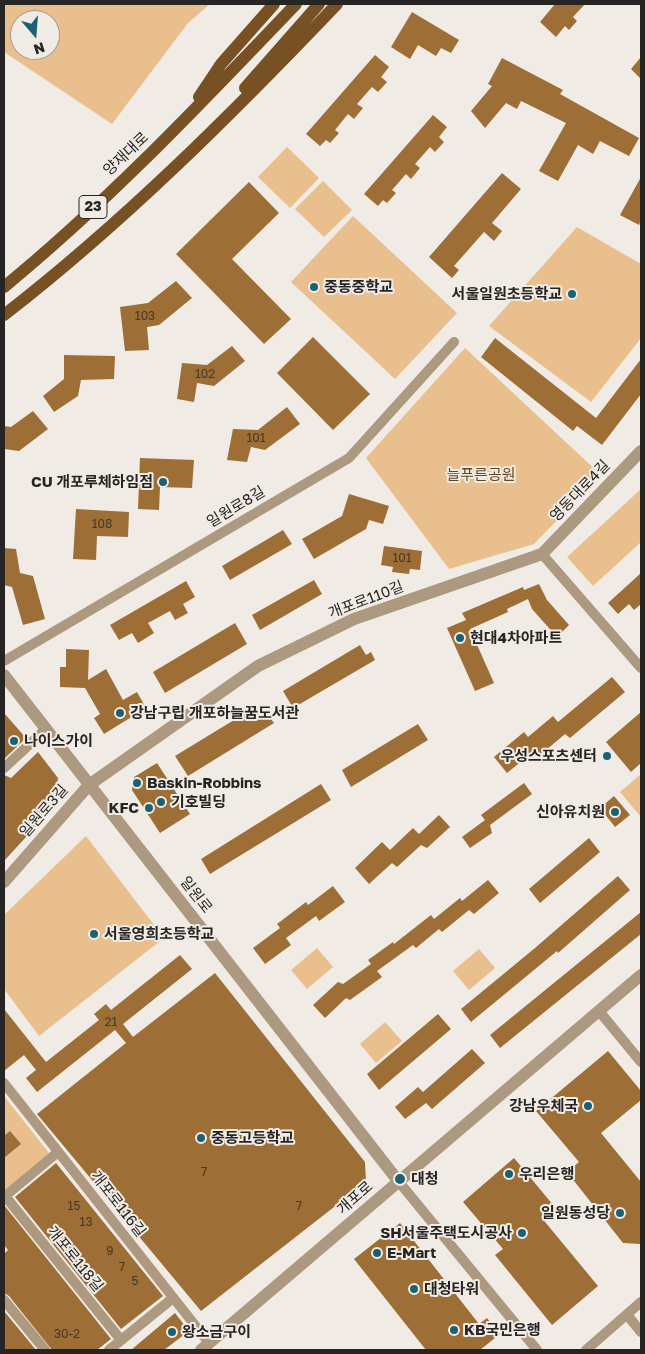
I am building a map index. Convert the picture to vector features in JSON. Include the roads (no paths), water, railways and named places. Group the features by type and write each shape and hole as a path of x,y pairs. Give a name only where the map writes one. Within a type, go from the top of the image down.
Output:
{"main road":[{"name":"양재대로","path":"181,124 221,64 274,4"},
{"name":"양재대로","path":"4,287 37,260 181,124 296,4"},
{"path":"172,170 319,4"},
{"name":"23","path":"4,315 57,274 172,170 270,74 337,4"}],"street":[{"name":"일원로8길","path":"4,661 349,458 454,342"},
{"name":"영동대로4길","path":"542,554 641,451"},
{"path":"542,554 641,668"},
{"name":"개포로110길","path":"89,785 268,661 354,619 542,554"},
{"name":"일원로","path":"4,675 399,1182"},
{"path":"4,768 45,730"},
{"name":"일원로3길","path":"4,882 89,785"},
{"name":"개포로","path":"205,1347 641,975"},
{"path":"599,1011 641,1062"},
{"name":"개포로116길","path":"4,1083 173,1298 205,1347"},
{"path":"5,1197 58,1152"},
{"path":"399,1182 537,1350"},
{"name":"개포로118길","path":"5,1197 121,1340"},
{"path":"109,1350 173,1298"},
{"path":"4,1300 45,1350"},
{"path":"586,1350 628,1316 641,1302"},
{"path":"628,1316 641,1332"}],"place":[{"name":"중동중학교","path":"314,287"},
{"name":"서울일원초등학교","path":"572,294"},
{"name":"CU 개포루체하임점","path":"163,482"},
{"name":"현대4차아파트","path":"460,638"},
{"name":"강남구립 개포하늘꿈도서관","path":"120,713"},
{"name":"나이스가이","path":"14,741"},
{"name":"우성스포츠센터","path":"607,756"},
{"name":"Baskin-Robbins","path":"137,783"},
{"name":"기호빌딩","path":"161,802"},
{"name":"KFC","path":"149,808"},
{"name":"신아유치원","path":"615,812"},
{"name":"서울영희초등학교","path":"94,934"},
{"name":"강남우체국","path":"588,1106"},
{"name":"중동고등학교","path":"201,1138"},
{"name":"우리은행","path":"509,1174"},
{"name":"대청","path":"400,1179"},
{"name":"일원동성당","path":"620,1213"},
{"name":"SH서울주택도시공사","path":"522,1233"},
{"name":"E-Mart","path":"377,1253"},
{"name":"대청타워","path":"414,1289"},
{"name":"KB국민은행","path":"454,1330"},
{"name":"왕소금구이","path":"172,1332"}],"park label":[{"name":"늘푸른공원","path":"481,475"}]}
